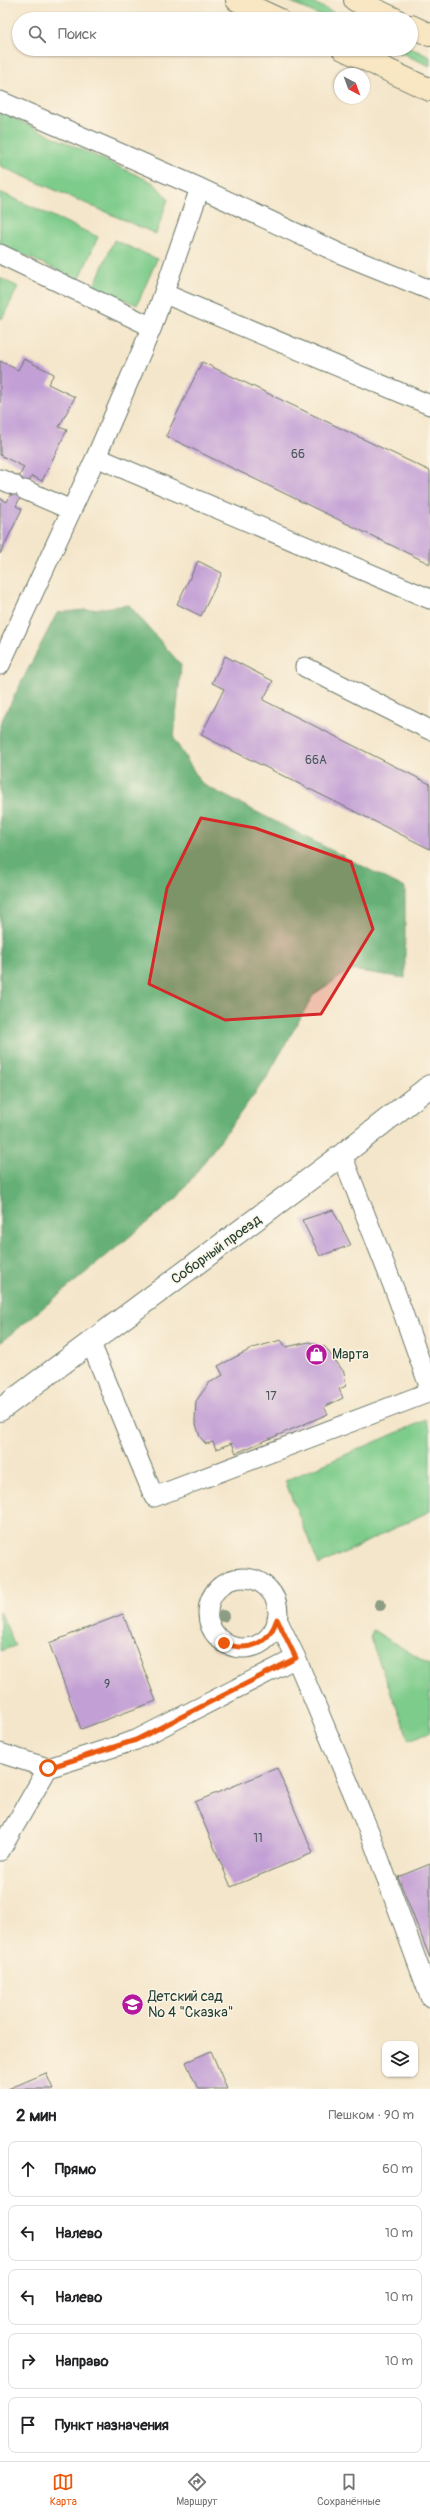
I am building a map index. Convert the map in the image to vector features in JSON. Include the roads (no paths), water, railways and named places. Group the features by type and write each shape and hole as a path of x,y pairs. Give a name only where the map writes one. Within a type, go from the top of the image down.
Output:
{"main road":[{"path":"237,0 263,12"},
{"path":"355,0 380,12"},
{"path":"418,29 430,35"},
{"path":"358,56 430,90"}],"street":[{"name":"Соборный проезд","path":"0,1410 342,1155 430,1086"}],"lane":[{"path":"0,101 200,188 341,254 430,290"},
{"path":"0,665 96,457 152,327 165,294 200,188"},
{"path":"0,254 152,327"},
{"path":"165,294 430,405"},
{"path":"96,457 430,599"},
{"path":"13,485 71,510"},
{"path":"305,667 430,730"},
{"path":"342,1155 397,1296 430,1389"},
{"path":"90,1342 154,1497 430,1392"},
{"path":"277,1619 296,1658 371,1836 430,1997"},
{"path":"0,1753 48,1768 136,1740 296,1658"},
{"path":"0,1850 48,1768"}],"place":[{"name":"Марта","path":"317,1354"},
{"name":"Детский сад № 4 \"Сказка\"","path":"132,2004"}]}
